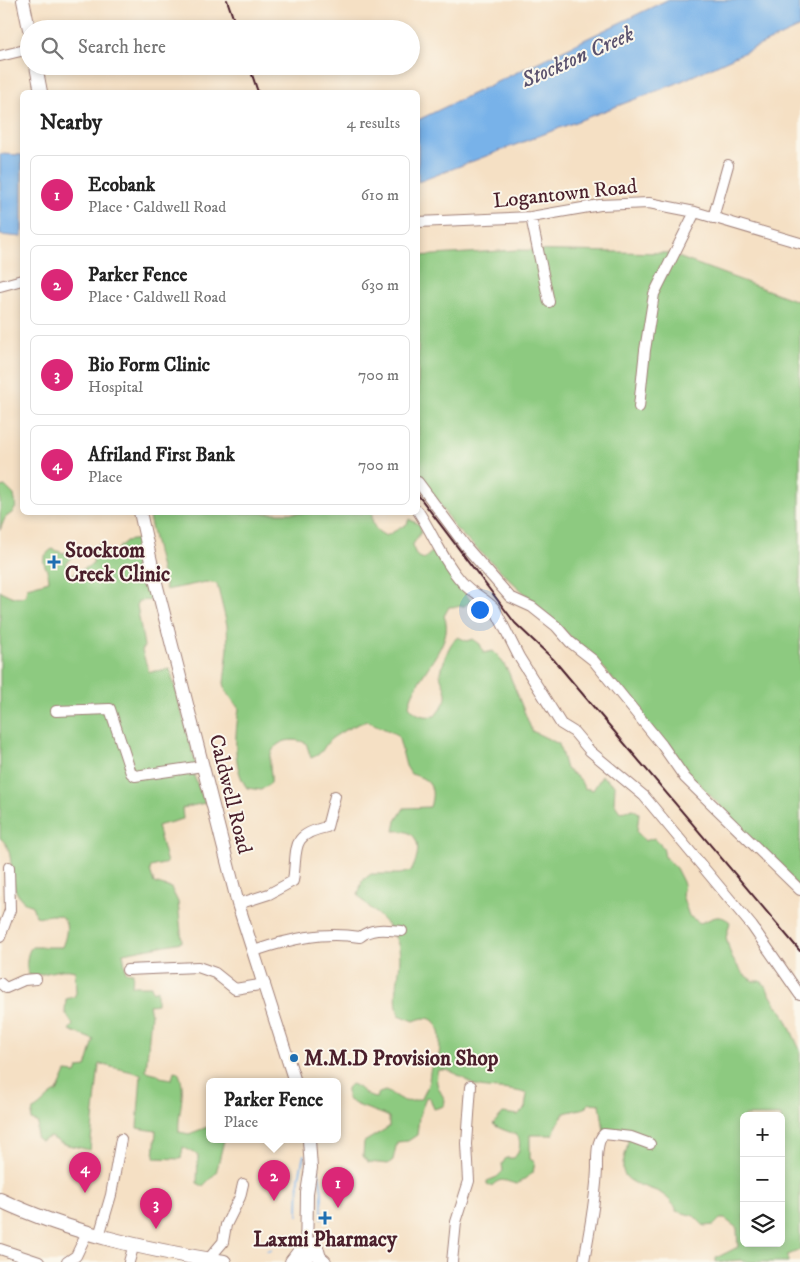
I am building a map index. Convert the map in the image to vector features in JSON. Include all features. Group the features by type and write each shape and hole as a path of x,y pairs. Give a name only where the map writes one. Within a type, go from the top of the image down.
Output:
{"highway":[{"path":"0,1200 93,1234 218,1261"},
{"path":"292,1262 311,1243 319,1258 324,1262"}],"main road":[{"path":"23,0 27,20"},
{"path":"38,75 41,90"},
{"name":"Caldwell Road","path":"141,515 238,904 294,1078"},
{"path":"309,1143 311,1168 307,1193 311,1243 315,1262"},
{"path":"306,1262 311,1243"}],"street":[{"path":"0,56 20,51"},
{"path":"713,218 728,165"},
{"name":"Logantown Road","path":"420,222 531,217 600,205 649,204 695,212 800,243"},
{"path":"639,407 645,350 654,294 695,212"},
{"path":"531,217 549,302"},
{"path":"0,286 20,281"},
{"path":"420,485 467,548 510,597 532,607 550,621 570,642 594,660 662,745 685,778 800,890"},
{"path":"420,514 459,578 495,609 518,656 561,724 574,732 590,751 644,796 752,926 800,995"},
{"path":"56,711 110,709 131,773 135,776 203,766"},
{"path":"238,904 269,894 293,881 297,842 302,835 327,827 335,796"},
{"path":"0,937 10,910 9,867"},
{"path":"254,951 300,937 348,935 360,937 367,931 402,931"},
{"path":"127,970 198,967 214,973 235,988 265,984"},
{"path":"0,984 6,988 24,980 36,979"},
{"path":"452,1262 456,1222 469,1181 467,1144 471,1086"},
{"path":"584,1262 592,1217 597,1156 601,1136 604,1134 619,1134 650,1144"},
{"path":"67,1262 76,1256 93,1234 111,1195 121,1139"},
{"path":"218,1261 212,1255 223,1242 226,1225 240,1197 243,1184"},
{"path":"129,1262 134,1244"},
{"path":"0,1249 39,1262"}],"green space":[{"path":"517,250 667,253 800,302 800,889 662,745 605,669 455,528 420,474 420,256"},
{"path":"5,486 14,495 16,507 5,518 0,530 0,487"},
{"path":"148,515 372,515 374,527 386,536 407,524 409,519 420,525 421,532 412,546 417,556 424,559 433,551 471,601 464,606 449,607 444,616 446,626 445,637 440,649 412,695 409,706 420,715 435,716 444,704 446,692 440,675 451,644 458,637 467,641 473,639 480,644 484,653 493,651 508,671 532,731 559,744 566,769 580,779 584,788 593,790 602,776 615,786 614,803 620,812 633,809 639,813 637,832 645,841 654,838 663,847 665,857 676,868 684,884 682,895 689,916 700,923 719,917 730,922 726,938 732,958 743,974 753,981 761,981 783,1012 800,1050 800,1250 788,1255 788,1262 744,1262 742,1260 716,1262 716,1258 738,1247 737,1228 725,1219 720,1219 714,1225 704,1226 694,1216 676,1211 673,1204 662,1194 629,1179 623,1170 628,1139 604,1131 600,1104 590,1103 585,1108 564,1113 552,1135 530,1135 530,1159 535,1162 533,1173 517,1184 501,1180 492,1186 487,1184 487,1181 497,1177 503,1171 502,1164 506,1158 514,1158 520,1145 518,1136 493,1124 503,1113 518,1115 525,1108 527,1094 480,1087 455,1073 438,1070 437,1082 445,1100 444,1106 434,1109 430,1098 426,1097 419,1117 417,1135 408,1141 397,1142 393,1160 388,1164 368,1162 363,1156 364,1142 389,1127 389,1117 357,1105 347,1099 347,1088 351,1084 369,1096 376,1098 379,1093 385,1091 405,1101 422,1098 428,1086 431,1068 437,1061 440,1040 434,1021 423,1018 414,1021 399,1015 396,996 400,957 396,939 384,921 358,895 362,881 371,874 400,874 411,871 417,857 417,844 415,838 410,834 403,831 394,831 396,821 404,808 430,807 432,789 423,778 411,774 406,766 398,735 367,721 348,728 335,736 319,754 311,758 306,743 289,740 279,744 275,747 270,758 271,783 261,790 247,788 242,780 237,761 236,729 239,709 226,691 224,683 228,648 227,625 217,584 206,582 166,590"},
{"path":"139,539 154,600 138,601 137,605 144,646 142,651 149,672 170,669 196,765 194,776 205,803 182,808 183,819 157,826 167,863 151,867 150,870 154,883 171,888 178,902 182,942 123,953 126,972 133,973 132,986 151,986 153,992 157,990 157,1004 149,1005 151,1014 146,1071 158,1074 160,1077 172,1079 174,1071 178,1072 182,1086 179,1132 189,1134 206,1128 206,1143 223,1143 216,1173 203,1186 197,1183 198,1155 183,1147 181,1159 154,1158 156,1131 137,1128 141,1074 99,1064 90,1150 64,1144 50,1137 41,1141 36,1137 38,1123 31,1120 33,1110 57,1092 66,1072 76,1073 78,1068 86,1067 94,1040 69,1030 73,1025 65,1012 66,999 74,997 76,993 75,971 63,970 40,975 28,975 27,960 32,947 62,947 66,926 63,918 58,916 36,916 32,906 22,900 16,892 9,853 6,845 0,838 0,591 13,597 22,597 26,595 27,587 49,581 44,557 52,549 63,553 77,552 66,563 70,576 93,564 94,546 100,544 103,551 115,551 126,541"}],"water":[{"name":"Stockton Creek","path":"667,0 800,0 800,27 675,84 420,181 420,119"},
{"path":"0,154 20,155 20,237 0,235"}],"waterway":[{"path":"298,1215 299,1177 304,1155"},
{"path":"317,1163 322,1191 322,1218"},
{"path":"267,1251 271,1250"}],"railway":[{"path":"227,0 234,20"},
{"path":"252,75 257,90"},
{"path":"420,498 515,623 553,659 800,951"}],"place":[{"name":"Stocktom Creek Clinic","path":"54,562"},
{"name":"M.M.D Provision Shop","path":"294,1058"},
{"name":"Afriland First Bank","path":"85,1193"},
{"name":"Parker Fence","path":"274,1201"},
{"name":"Ecobank","path":"338,1208"},
{"name":"Laxmi Pharmacy","path":"325,1218"},
{"name":"Bio Form Clinic","path":"156,1229"}]}
